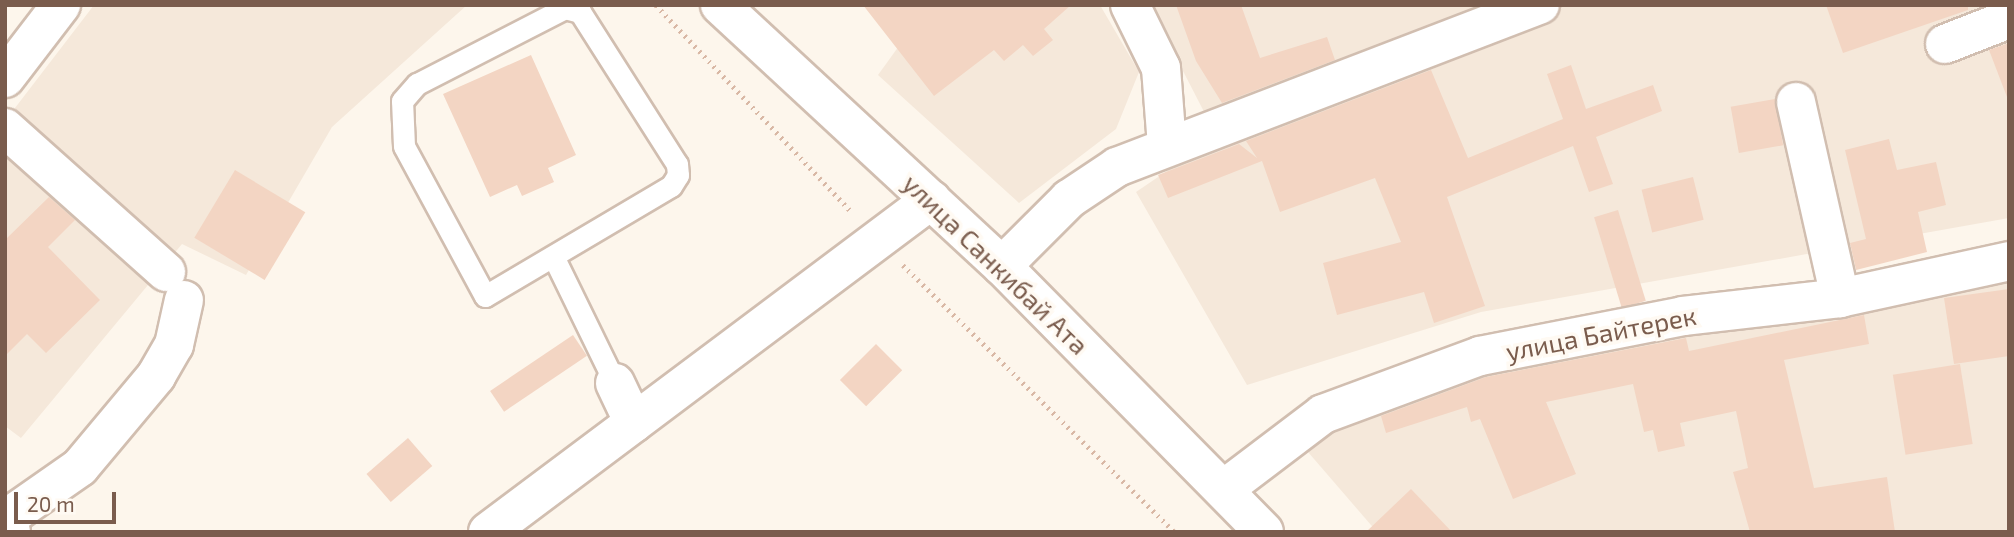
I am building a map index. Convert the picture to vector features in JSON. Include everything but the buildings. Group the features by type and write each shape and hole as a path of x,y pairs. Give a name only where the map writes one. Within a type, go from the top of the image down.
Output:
{"street":[{"path":"5,78 61,5"},
{"name":"улица Санкибай Ата","path":"720,5 1002,266 1264,532"},
{"path":"1130,5 1161,68 1167,146"},
{"path":"1002,266 1069,200 1167,146 1336,88 1540,5"},
{"path":"1945,44 2009,19"},
{"path":"1796,102 1840,298"},
{"path":"5,128 175,286 174,345 156,376 80,467 7,518 11,532"},
{"path":"488,532 931,200"},
{"name":"улица Байтерек","path":"1224,489 1323,414 1480,356 1683,316 1840,298 2009,261"},
{"path":"615,383 634,423"}],"lane":[{"path":"565,8 580,12 677,164 678,175 671,186 554,258 485,296 404,146 398,119 417,84 565,8"},
{"path":"554,258 615,383"}],"path":[{"path":"656,5 878,240 1175,532"}],"shaded area":[{"path":"94,5 467,5 332,127 246,275 182,244 21,438 5,426 5,121"},
{"path":"870,5 1100,5 1139,72 1116,129 1019,203 878,75 904,39"},
{"path":"1149,5 2009,5 2009,218 1481,312 1247,385 1136,192 1217,137"},
{"path":"2009,263 2009,532 1377,532 1283,423 1358,391"}]}
